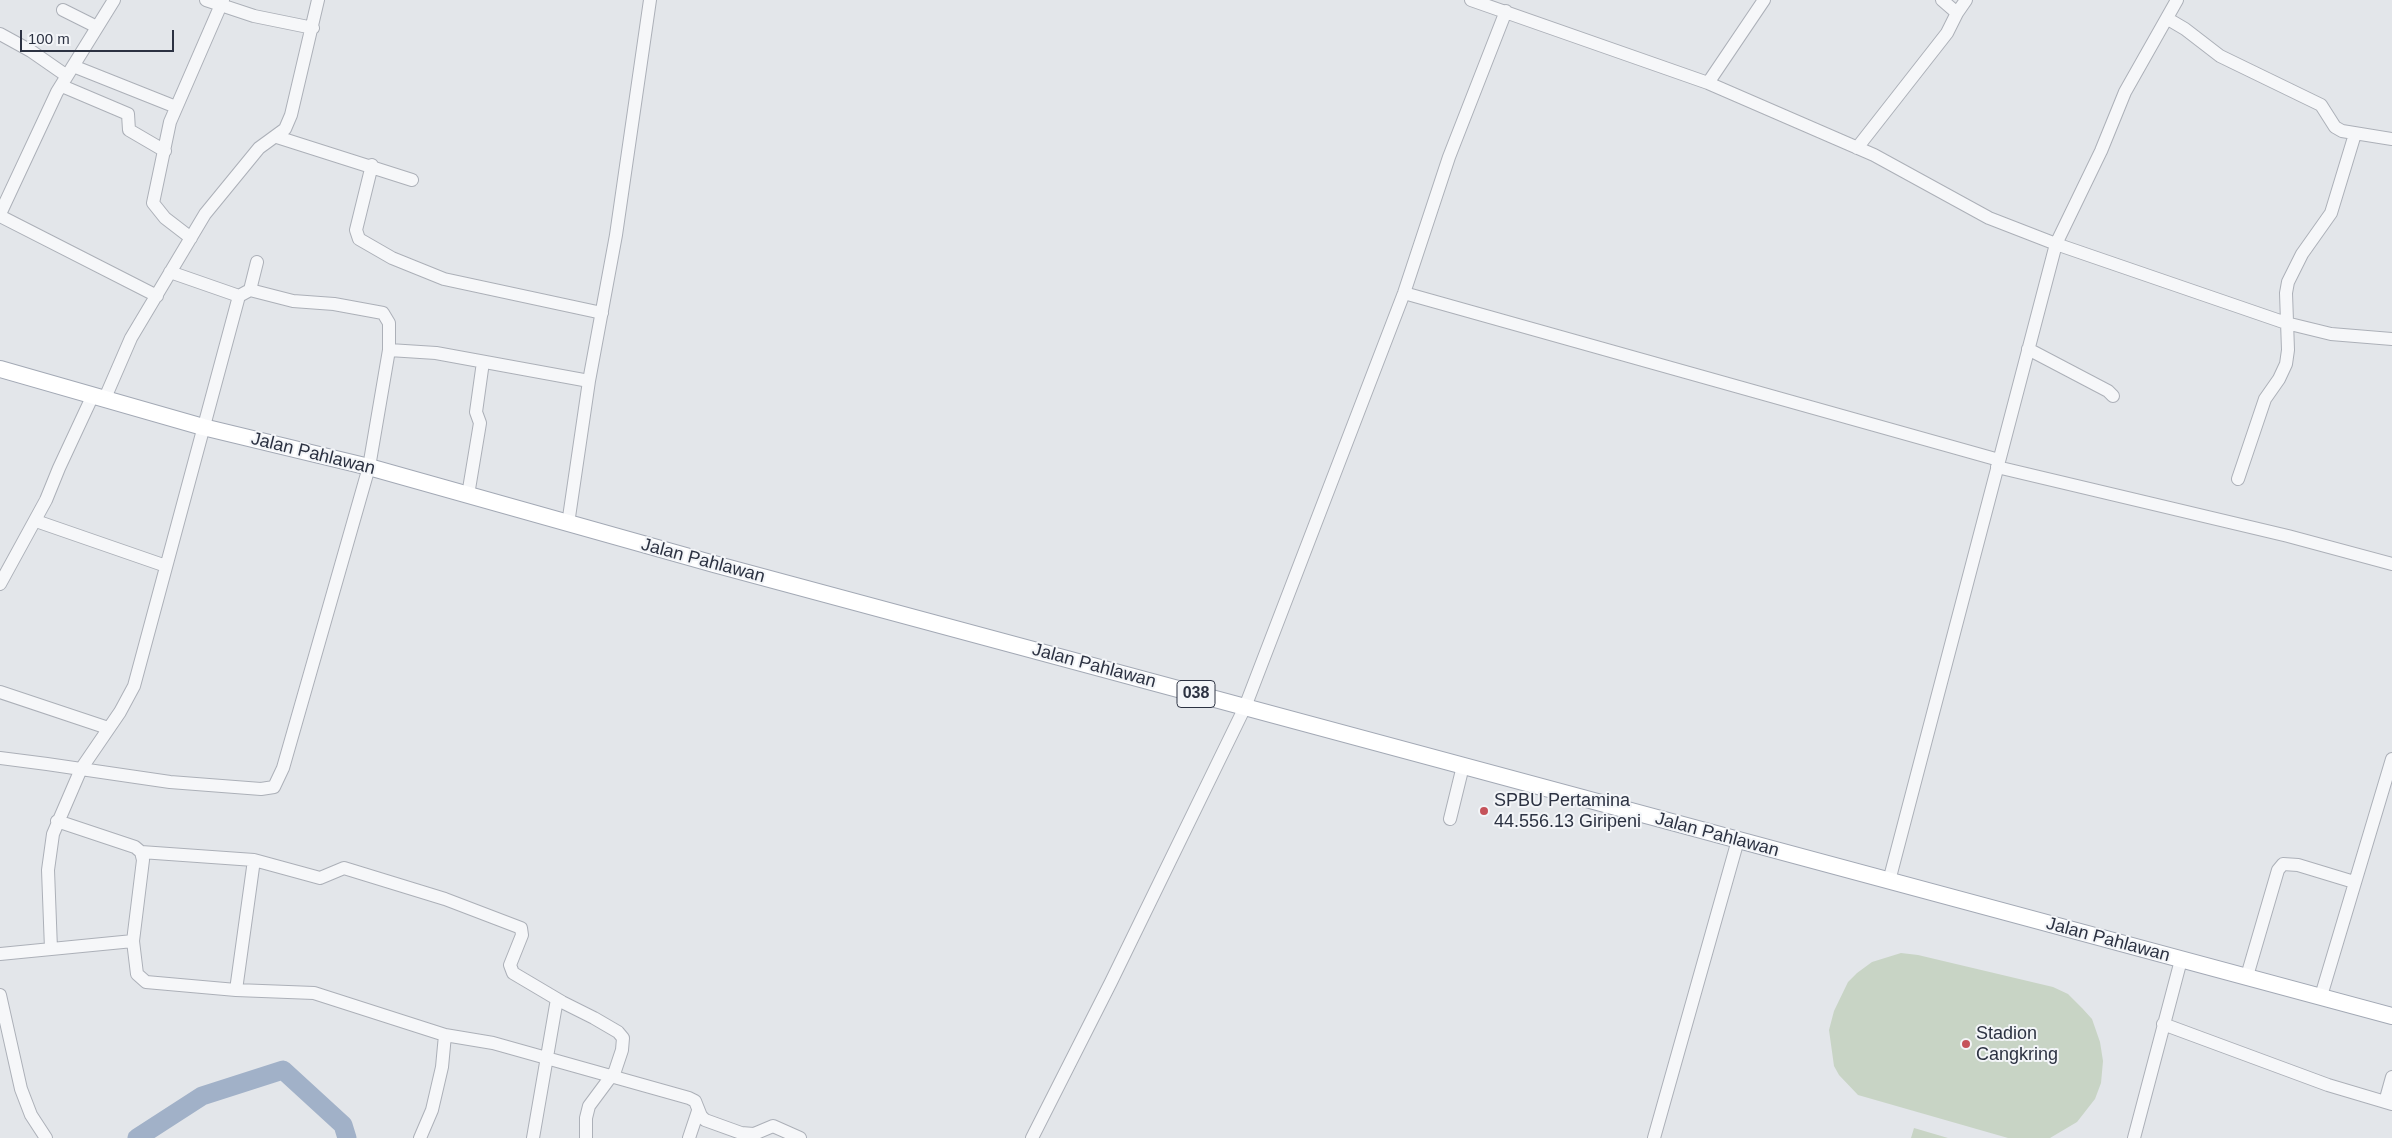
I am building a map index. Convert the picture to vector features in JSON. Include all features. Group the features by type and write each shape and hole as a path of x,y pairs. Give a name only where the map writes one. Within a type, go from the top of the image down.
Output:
{"main road":[{"name":"Jalan Pahlawan","path":"0,369 203,427 370,467 568,524 2392,1016"}],"street":[{"path":"114,0 67,76 0,215 157,296"},
{"path":"206,0 222,3 254,16 313,28"},
{"path":"0,584 36,521 99,396 131,338 205,214 259,148 277,137 285,129 291,115 313,28 318,0"},
{"path":"568,524 589,382 616,235 650,0"},
{"path":"1472,0 1708,83 1857,148 1989,218 2056,244 2286,322 2331,334 2392,339"},
{"path":"1708,83 1764,0"},
{"path":"1942,0 1957,13"},
{"path":"1857,148 1942,39 1966,0"},
{"path":"1889,881 2056,244 2101,151 2125,92 2168,19 2177,0"},
{"path":"191,238 165,218 153,202 170,122 222,3"},
{"path":"63,10 97,27"},
{"path":"1032,1138 1111,982 1245,707 1404,293 1449,157 1506,11"},
{"path":"2168,19 2185,29 2220,56 2320,105 2335,127 2355,134 2392,140"},
{"path":"0,34 31,51 128,114 129,130 165,151"},
{"path":"67,76 176,107"},
{"path":"2238,479 2265,399 2279,379 2286,364 2288,350 2286,322 2288,282 2302,254 2331,213 2355,134"},
{"path":"277,137 372,165 412,180"},
{"path":"372,165 356,230 359,239 392,258 444,279 602,313"},
{"path":"51,949 48,870 53,834 81,769 120,712 134,686 203,427 244,293 257,262"},
{"path":"0,758 170,782 261,789 274,787 283,768 370,467 389,350 389,323 383,313 343,305 293,301 244,293 170,272"},
{"path":"1404,293 1998,463 2392,564"},
{"path":"2028,349 2108,391 2113,396"},
{"path":"389,350 436,353 589,382"},
{"path":"468,495 480,423 476,412 482,362"},
{"path":"36,521 166,566"},
{"path":"0,692 108,728"},
{"path":"2321,996 2392,759"},
{"path":"1450,819 1463,766"},
{"path":"57,821 135,847 141,852 254,860 320,878 344,868 445,899 521,928 522,935 511,958 511,970 518,977 618,1032 623,1038 622,1050 611,1076 589,1106 586,1118 586,1138"},
{"path":"1654,1138 1738,840"},
{"path":"141,852 143,860 133,940 136,974 146,982 236,990 314,993 445,1034 494,1043 689,1098 695,1101 698,1110 705,1120 741,1133 754,1134 777,1126 800,1138"},
{"path":"236,990 254,860"},
{"path":"2247,976 2278,870 2283,864 2298,865 2354,882"},
{"path":"0,954 133,940"},
{"path":"2134,1138 2181,960"},
{"path":"0,995 21,1089 31,1115 46,1138"},
{"path":"534,1138 545,1058 557,999"},
{"path":"2163,1024 2320,1082 2389,1103 2392,1077"},
{"path":"420,1138 432,1110 440,1076 445,1034"},
{"path":"689,1138 698,1110"}],"green space":[{"name":"Stadion Cangkring","path":"1901,953 1918,955 2053,987 2068,994 2092,1019 2100,1042 2103,1061 2101,1083 2095,1099 2077,1122 2050,1138 2008,1138 1858,1095 1839,1075 1834,1066 1829,1030 1834,1011 1848,982 1857,973 1872,962"},
{"path":"1914,1128 1948,1138 1911,1138"}],"waterway":[{"path":"137,1138 202,1096 283,1070 343,1125 347,1138"}],"place":[{"name":"SPBU Pertamina 44.556.13 Giripeni","path":"1484,811"},
{"name":"Stadion Cangkring","path":"1966,1044"}]}
